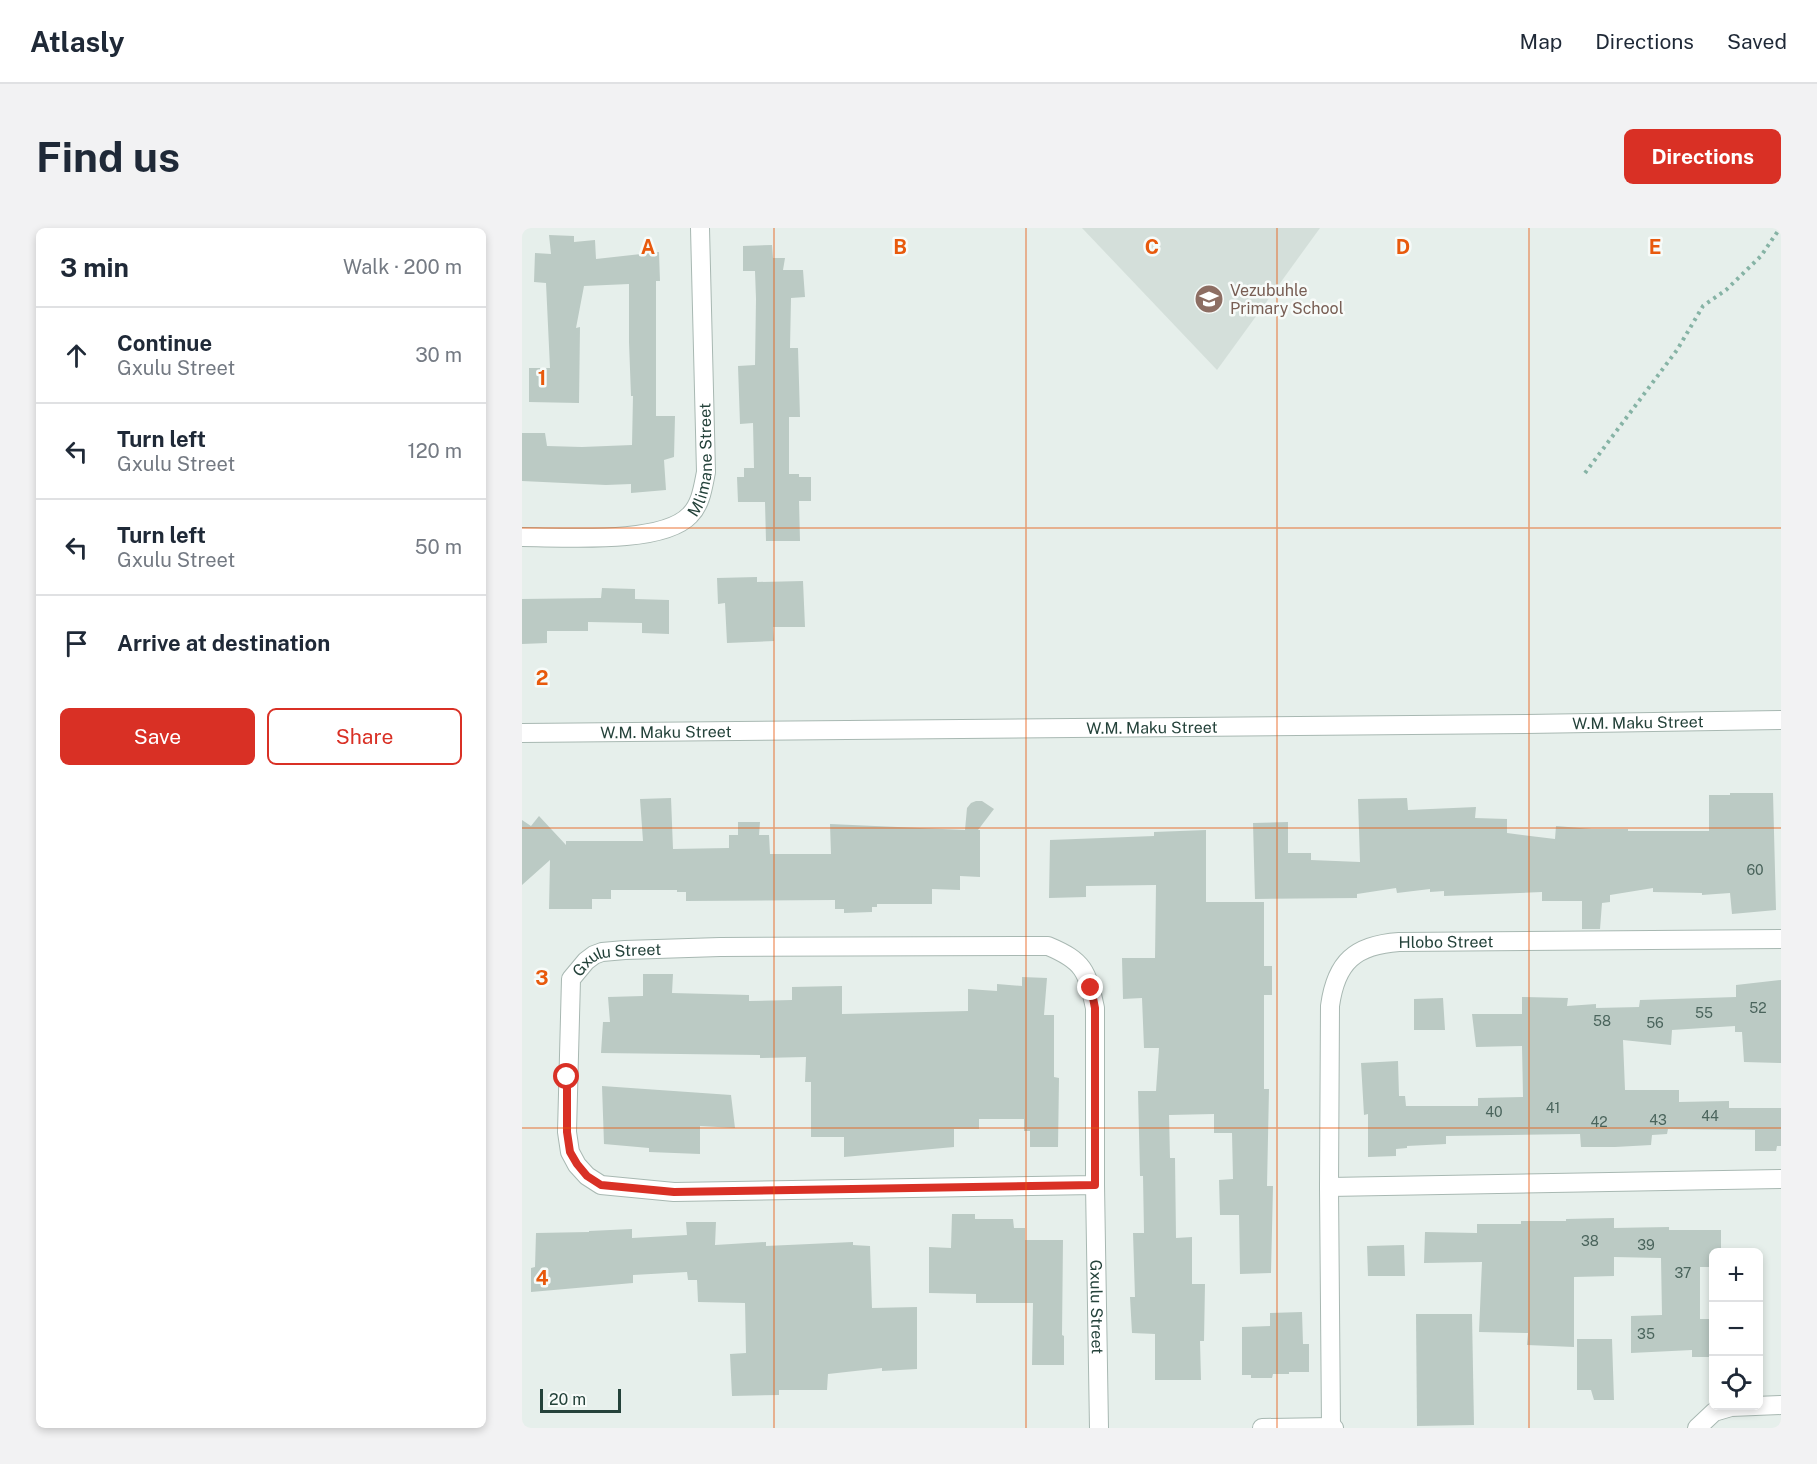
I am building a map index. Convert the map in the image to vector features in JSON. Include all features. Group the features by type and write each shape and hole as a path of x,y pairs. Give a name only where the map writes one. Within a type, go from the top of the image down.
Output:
{"street":[{"name":"Mlimane Street","path":"522,537 636,536 672,528 690,515 700,499 706,472 700,228"},
{"name":"W.M. Maku Street","path":"522,733 1781,720"},
{"name":"Hlobo Street","path":"1333,1427 1329,1187 1330,1006 1333,987 1340,971 1351,958 1364,949 1399,942 1781,939"},
{"name":"Gxulu Street","path":"1095,1185 674,1192 601,1185 587,1176 577,1164 570,1152 567,1132 571,979 594,955 625,950 720,947 1048,946 1068,954 1081,966 1091,988 1095,1008 1099,1428"},
{"path":"1329,1187 1781,1179"},
{"path":"1697,1428 1714,1412 1731,1407 1781,1405"},
{"path":"1262,1428 1333,1427"}],"path":[{"path":"1585,473 1677,350 1702,306 1726,290 1761,256 1780,228"}],"shaded area":[{"name":"Vezubuhle Primary School","path":"1082,228 1320,228 1217,370"}],"building":[{"path":"549,235 574,236 574,242 595,240 596,259 659,252 660,281 656,281 656,416 675,416 674,457 664,460 666,490 631,493 631,484 522,481 522,433 545,433 547,446 632,445 633,396 631,396 629,342 629,284 584,286 576,328 580,327 579,403 529,402 529,368 550,368 546,283 534,282 535,253 551,254"},
{"path":"772,245 773,258 785,258 783,270 803,270 805,297 791,298 790,348 798,348 800,417 789,417 789,474 811,477 811,501 799,501 800,541 766,541 765,502 738,502 737,477 744,477 744,468 754,468 753,423 740,424 738,366 755,365 755,271 743,271 743,246"},
{"path":"757,577 757,582 803,581 805,627 773,627 774,641 727,643 725,603 718,604 717,578"},
{"path":"602,588 635,589 635,599 669,600 669,634 642,633 642,623 588,622 588,631 547,631 547,643 522,644 522,599 601,598"},
{"path":"1730,793 1773,793 1776,910 1732,914 1730,893 1702,895 1702,893 1653,892 1653,888 1610,895 1610,902 1602,903 1600,929 1582,929 1582,901 1542,901 1542,892 1444,896 1444,891 1430,892 1430,889 1397,893 1396,888 1357,894 1357,898 1255,899 1253,823 1288,822 1288,853 1311,853 1311,860 1360,862 1358,799 1407,798 1408,810 1476,807 1475,818 1507,819 1507,833 1555,839 1556,826 1628,829 1628,831 1709,831 1709,795 1730,795"},
{"path":"671,798 673,849 729,848 729,835 738,835 738,822 760,822 759,835 769,835 770,854 831,854 830,824 965,830 967,808 971,803 982,801 994,809 978,830 980,830 980,877 960,876 960,890 932,889 932,904 877,904 877,907 872,907 872,912 844,913 844,909 835,909 835,900 686,901 686,892 677,892 677,890 611,890 611,899 592,899 592,909 549,909 550,860 522,885 522,820 531,826 539,816 566,845 566,841 643,841 640,799"},
{"path":"1206,830 1206,902 1264,902 1264,966 1272,966 1272,995 1264,995 1264,1089 1269,1089 1267,1186 1273,1186 1271,1273 1240,1274 1239,1215 1220,1215 1219,1180 1233,1179 1232,1133 1214,1133 1214,1114 1169,1115 1170,1158 1175,1158 1176,1238 1192,1237 1192,1284 1205,1284 1204,1341 1200,1341 1201,1380 1155,1380 1155,1334 1132,1333 1130,1297 1135,1297 1133,1233 1144,1233 1138,1091 1156,1091 1159,1048 1144,1048 1142,998 1123,999 1122,958 1155,958 1156,885 1086,886 1086,897 1049,898 1050,840 1154,836 1154,832"},
{"path":"643,974 673,974 672,993 749,995 749,1001 792,1000 792,987 842,986 842,1014 968,1011 968,989 997,991 997,984 1022,986 1022,977 1047,978 1044,1015 1054,1015 1054,1077 1059,1078 1058,1147 1030,1147 1030,1131 1024,1131 1024,1119 979,1119 979,1129 954,1129 954,1147 844,1157 844,1137 811,1137 811,1082 805,1082 806,1057 760,1058 760,1055 601,1053 603,1022 610,1022 608,997 643,996"},
{"path":"1781,980 1781,1063 1744,1062 1742,1032 1735,1032 1735,1026 1672,1030 1671,1045 1623,1040 1625,1090 1679,1090 1679,1102 1729,1101 1729,1108 1781,1108 1781,1146 1777,1146 1776,1151 1755,1151 1755,1130 1668,1129 1667,1134 1652,1135 1651,1145 1581,1147 1580,1134 1446,1136 1446,1144 1407,1146 1407,1148 1396,1149 1396,1156 1368,1157 1368,1114 1364,1115 1361,1063 1398,1061 1399,1096 1405,1096 1406,1106 1478,1106 1478,1098 1523,1097 1522,1046 1476,1047 1472,1014 1522,1014 1522,997 1568,998 1567,1006 1596,1004 1596,1008 1639,1007 1640,1000 1736,997 1736,985"},
{"path":"1443,998 1445,1030 1414,1030 1414,999"},
{"path":"602,1086 731,1095 735,1128 700,1126 700,1154 649,1152 649,1148 604,1144"},
{"path":"952,1214 975,1214 975,1219 1013,1219 1014,1228 1025,1228 1025,1240 1063,1240 1064,1365 1032,1365 1033,1303 976,1303 976,1294 929,1293 929,1247 951,1248"},
{"path":"1614,1218 1614,1228 1669,1227 1669,1230 1721,1230 1721,1248 1709,1248 1709,1267 1700,1267 1700,1319 1709,1319 1709,1357 1692,1357 1692,1350 1631,1353 1631,1316 1662,1315 1661,1258 1614,1257 1614,1276 1574,1277 1574,1347 1527,1345 1528,1333 1479,1332 1482,1262 1424,1263 1425,1232 1477,1233 1477,1224 1521,1224 1521,1221 1566,1221 1566,1219"},
{"path":"686,1222 716,1222 715,1245 766,1242 766,1246 853,1242 853,1245 870,1246 872,1308 917,1307 917,1369 882,1371 882,1368 828,1374 827,1390 779,1390 779,1395 732,1396 730,1354 746,1353 745,1303 698,1302 697,1280 688,1280 687,1272 633,1275 633,1283 531,1292 531,1268 535,1267 536,1233 632,1229 632,1238 687,1235"},
{"path":"1404,1245 1405,1276 1368,1276 1367,1246"},
{"path":"1302,1312 1303,1344 1309,1344 1309,1372 1273,1374 1272,1378 1251,1378 1251,1375 1242,1375 1242,1327 1270,1326 1270,1313"},
{"path":"1416,1314 1472,1314 1474,1425 1417,1426"},
{"path":"1577,1339 1612,1339 1614,1400 1594,1400 1591,1390 1577,1390"}],"place":[{"name":"Vezubuhle Primary School","path":"1209,299"}],"route":[{"path":"567,1077 567,1132 570,1152 587,1176 601,1185 674,1192 1095,1185 1095,1008 1091,988"}]}
